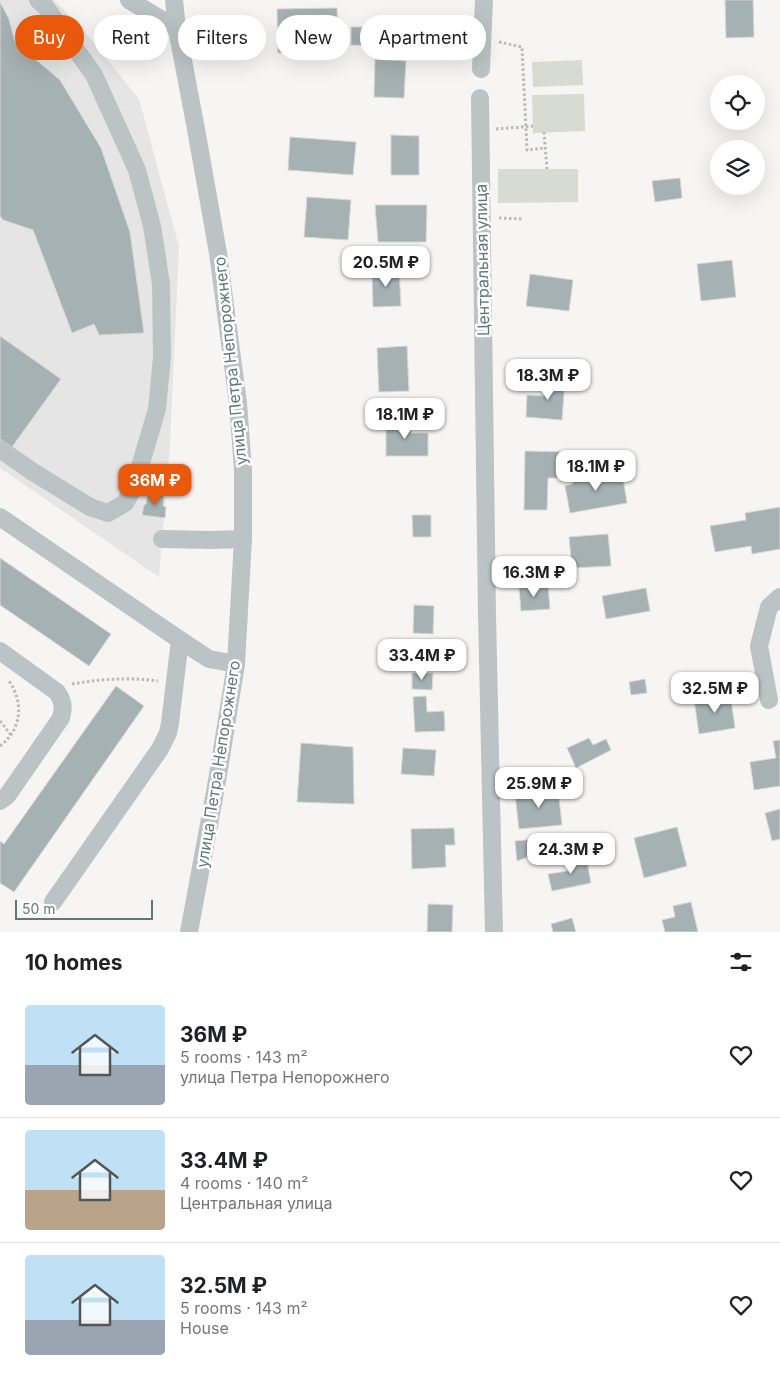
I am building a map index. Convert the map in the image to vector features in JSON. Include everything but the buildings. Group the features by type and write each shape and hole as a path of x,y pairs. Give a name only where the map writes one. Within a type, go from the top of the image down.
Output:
{"street":[{"path":"0,449 90,508 108,513 124,503 134,487 157,410 162,357 161,284 152,226 137,170 94,75 45,6 38,0"},
{"path":"128,0 177,29"},
{"name":"улица Петра Непорожнего","path":"174,0 177,29 218,253 238,403 242,470 243,539 236,664 189,932"},
{"path":"481,69 484,0"},
{"name":"Центральная улица","path":"480,98 494,932"},
{"path":"0,517 209,659 236,664"},
{"path":"162,538 243,539"},
{"path":"769,700 759,646 769,607 780,597"},
{"path":"53,902 160,749 168,733 180,640"},
{"path":"0,651 55,690 62,699 64,708 61,718 7,796 0,801"}],"path":[{"path":"492,40 522,47 527,150 546,148"},
{"path":"480,131 533,126"},
{"path":"544,132 547,169"},
{"path":"481,217 523,219"},
{"path":"0,746 7,741 19,716 19,702 15,689 7,677"},
{"path":"55,690 67,685 96,680 126,678 175,685"},
{"path":"0,721 11,734"}],"shaded area":[{"path":"0,0 54,0 69,15 15,15 15,60 84,60 84,31 94,43 94,60 108,60 139,99 179,247 170,445 159,577 0,468"},
{"path":"582,60 583,85 533,87 532,62"},
{"path":"584,94 585,131 533,133 532,95"},
{"path":"498,169 578,169 578,202 498,203"}]}
